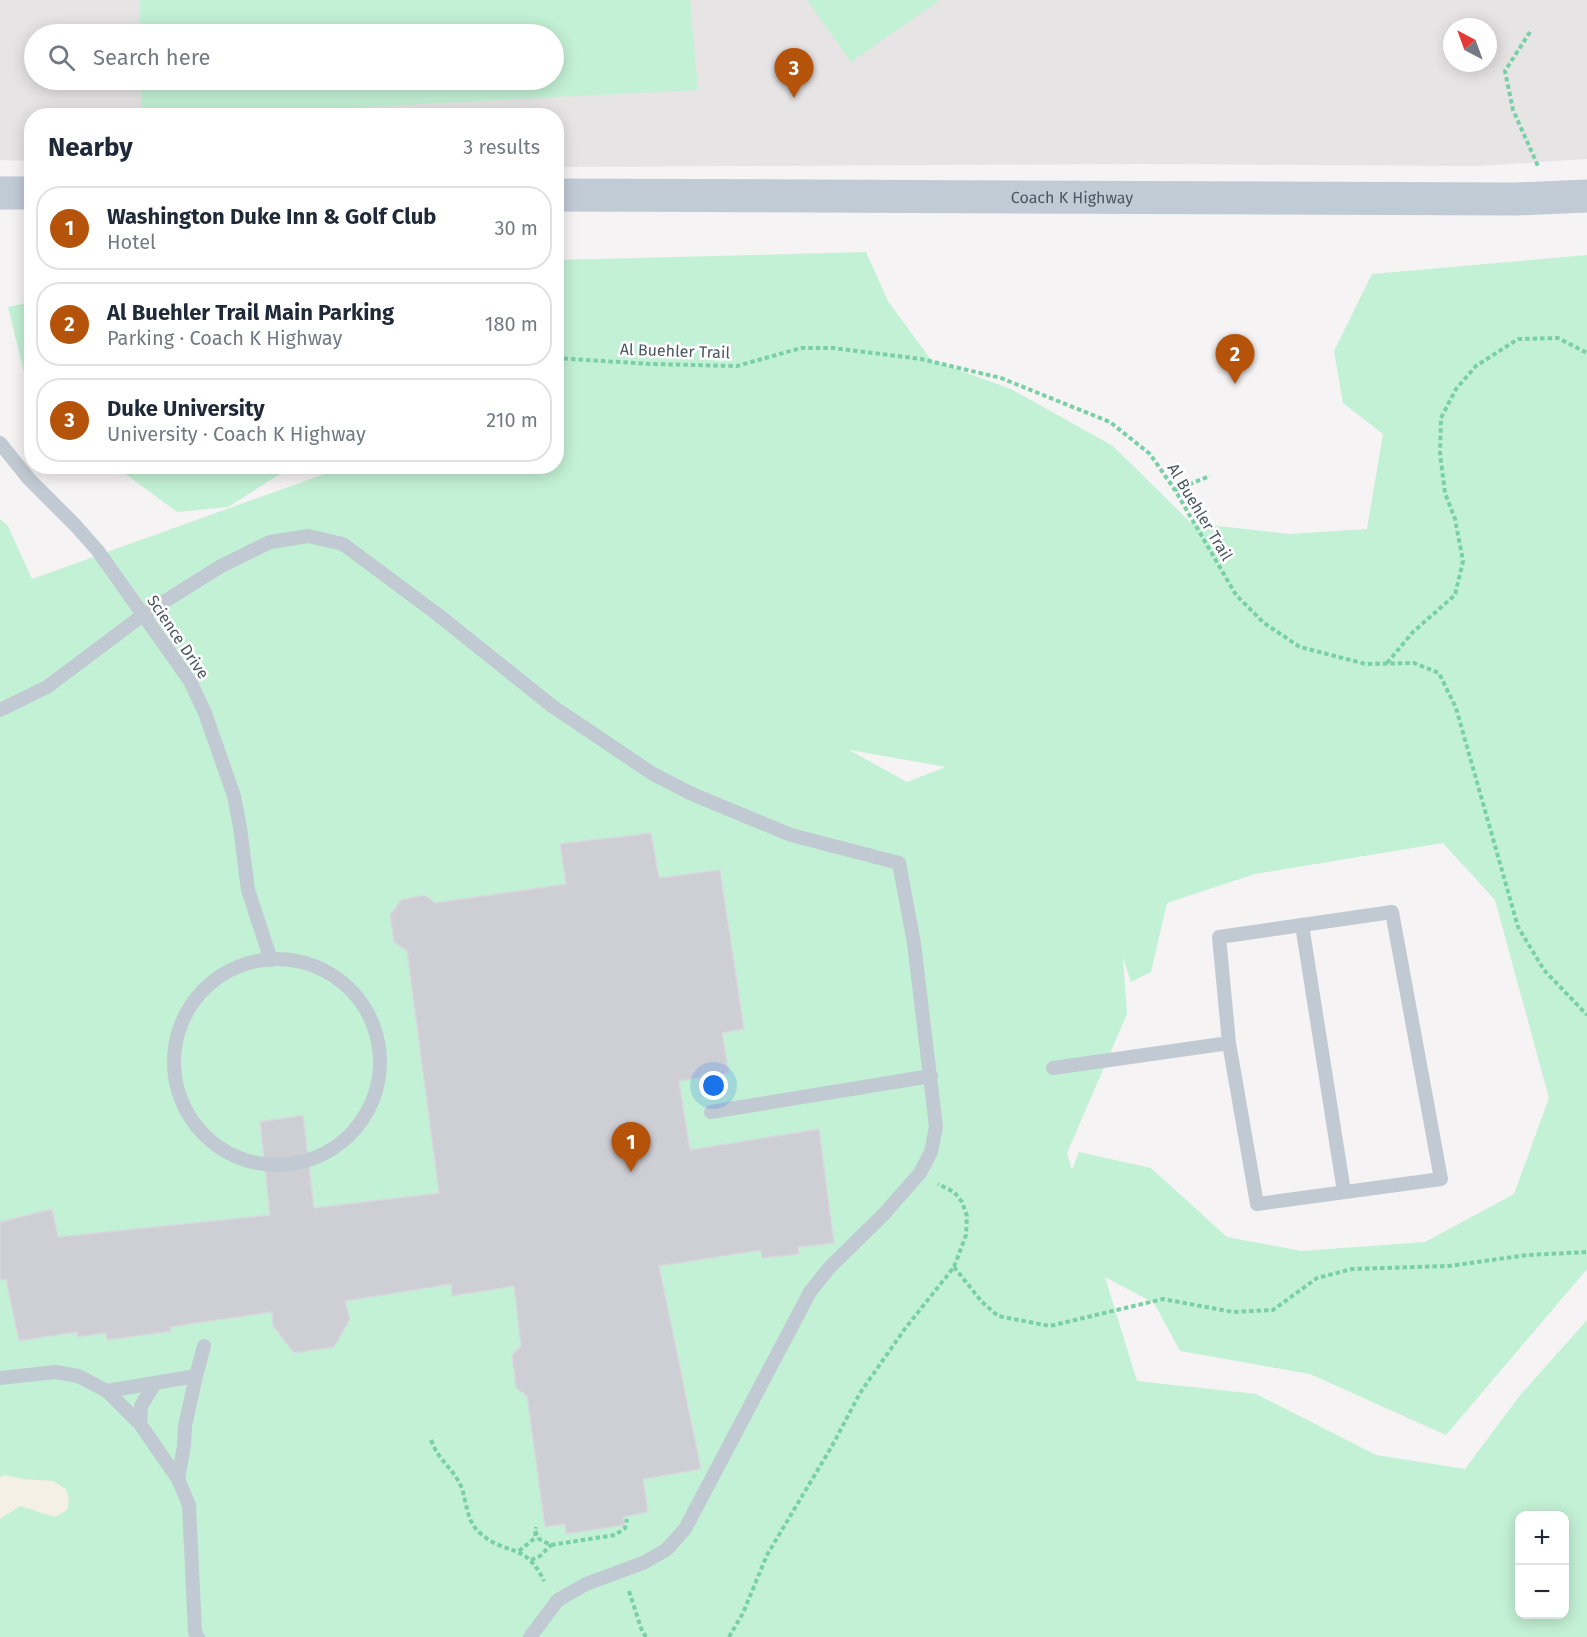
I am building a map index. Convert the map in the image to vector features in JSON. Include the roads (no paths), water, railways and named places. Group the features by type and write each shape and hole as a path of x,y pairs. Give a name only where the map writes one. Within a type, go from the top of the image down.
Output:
{"main road":[{"path":"0,193 24,193"},
{"name":"Coach K Highway","path":"564,195 1515,199 1587,196"}],"lane":[{"name":"Science Drive","path":"0,443 24,473"},
{"name":"Science Drive","path":"25,474 98,551 190,681 205,713 234,796 248,890 271,960"},
{"path":"0,710 47,687 143,615 221,566 270,542 308,536 344,544 438,614 552,706 653,774 692,794 790,835 899,863 914,944 931,1076 936,1127 931,1152 920,1173 884,1214 830,1267 810,1292 685,1529 666,1550 643,1563 586,1584 558,1600 530,1637"},
{"path":"1392,912 1441,1179 1257,1204 1228,1043 1219,937 1302,925 1392,912"},
{"path":"1302,925 1344,1192"},
{"path":"271,960 297,961 321,969 343,983 361,1002 374,1024 380,1058 380,1075 373,1101 360,1124 342,1142 321,1156 296,1164 270,1166 244,1160 221,1149 201,1132 187,1112 177,1088 174,1062 177,1037 187,1012 203,992 230,972 246,965 271,960"},
{"path":"1053,1068 1228,1043"},
{"path":"711,1112 931,1076"},
{"path":"178,1479 185,1426 204,1346"},
{"path":"0,1378 55,1372 78,1376 107,1391 140,1424 178,1479 189,1506 195,1632 198,1637"},
{"path":"107,1391 196,1376"},
{"path":"140,1424 141,1407 155,1383"}],"place":[{"name":"Duke University","path":"794,98"},
{"name":"Al Buehler Trail Main Parking","path":"1235,384"},
{"name":"Washington Duke Inn & Golf Club","path":"631,1172"}]}
